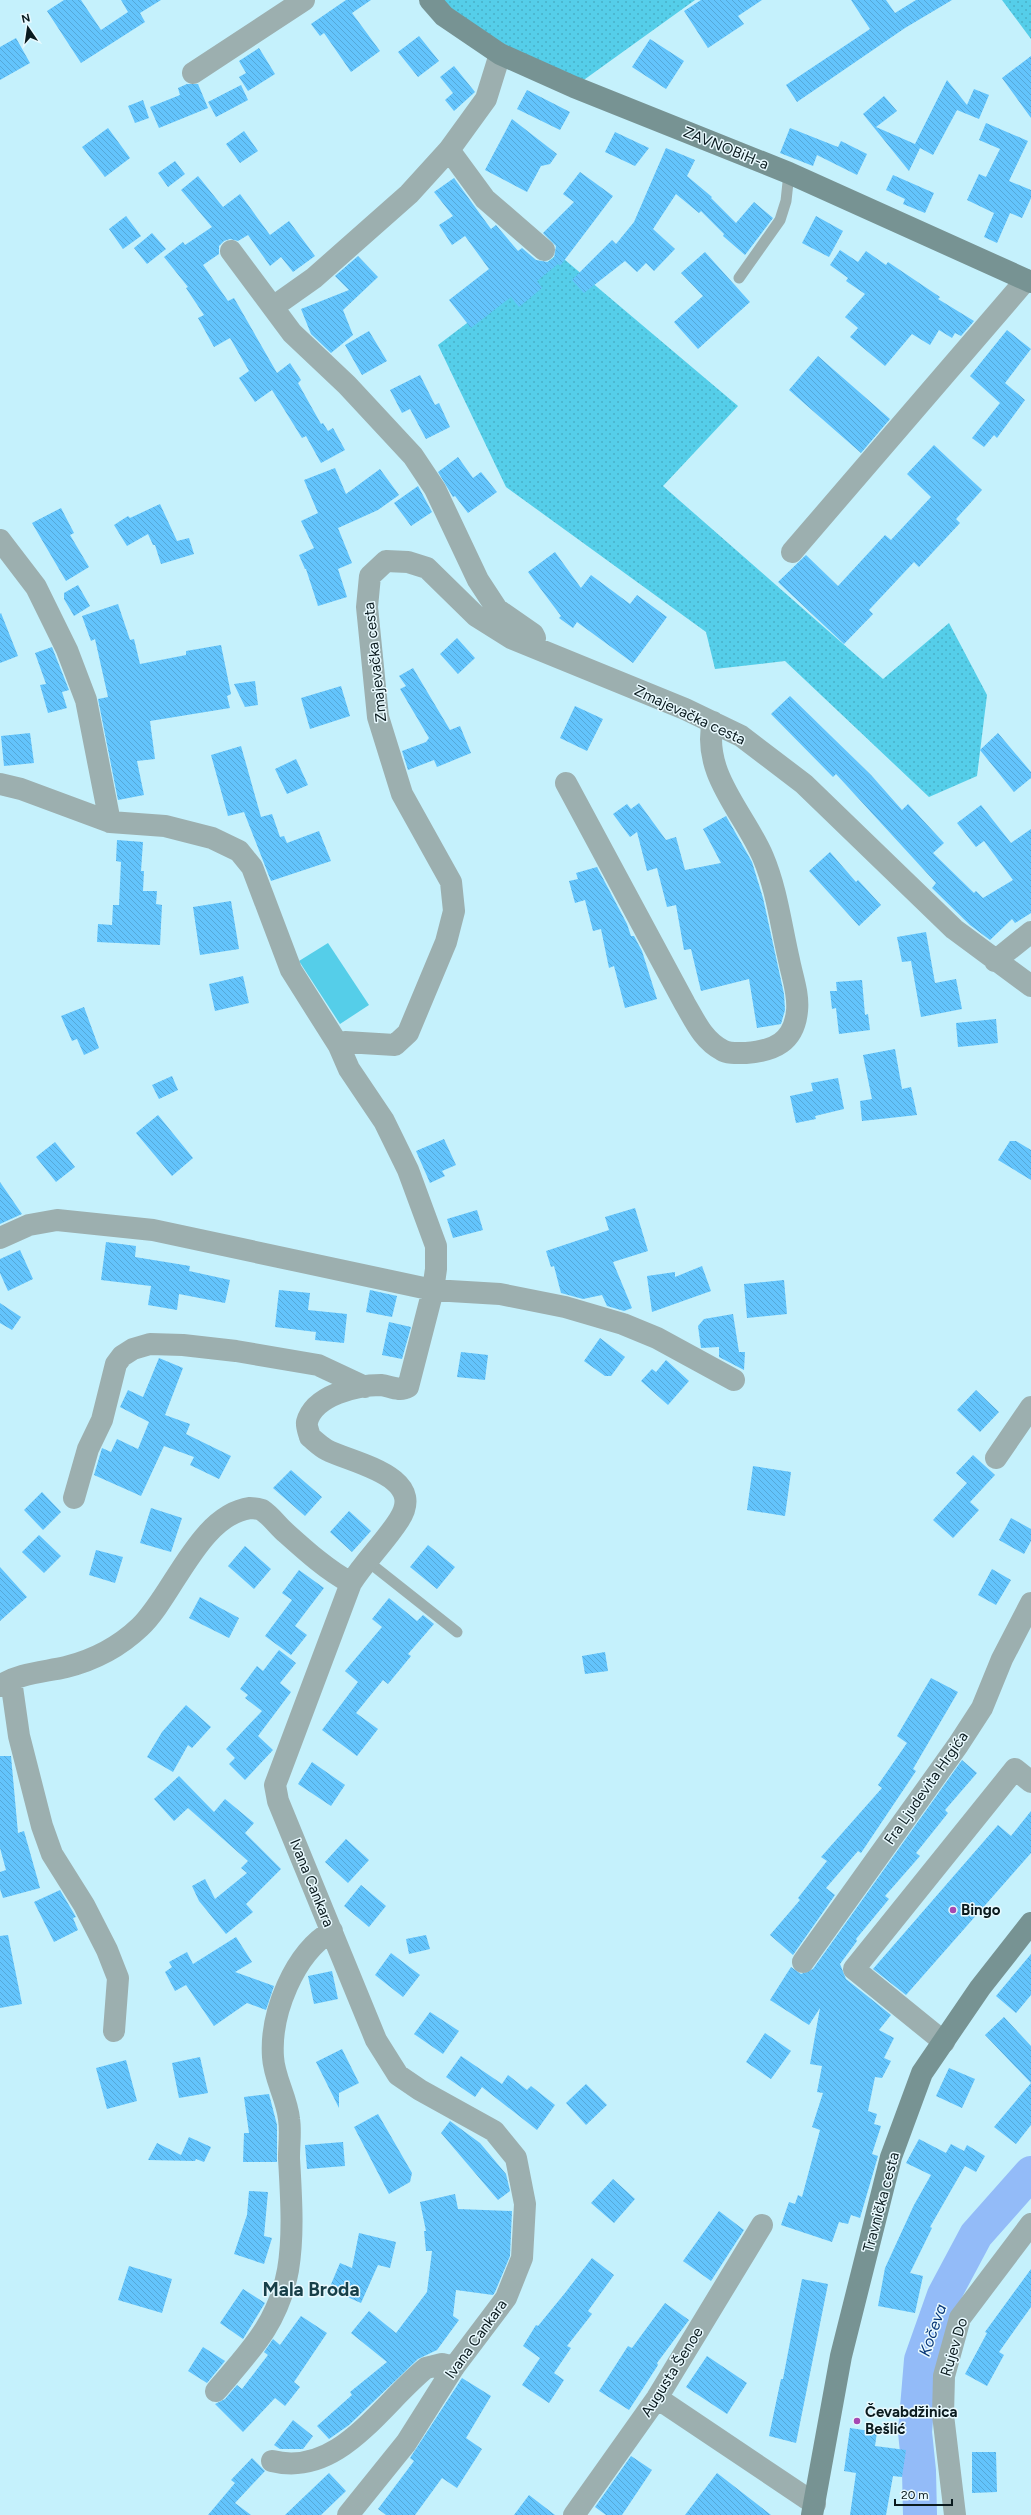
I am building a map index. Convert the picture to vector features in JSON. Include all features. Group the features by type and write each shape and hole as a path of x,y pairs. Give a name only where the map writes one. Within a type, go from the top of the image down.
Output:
{"main road":[{"name":"ZAVNOBiH-a","path":"430,0 444,16 500,54 574,87 789,173 1028,281"},
{"name":"Travnička cesta","path":"813,2510 841,2356 891,2157 922,2073 980,1988 1031,1924"}],"street":[{"path":"193,73 304,0"},
{"path":"273,306 314,278 409,194 449,150 486,99 500,54"},
{"path":"449,150 484,199 544,250"},
{"path":"231,251 292,333 347,385 413,456 435,490 478,580 497,609 533,634 538,643 538,648"},
{"path":"792,552 1028,281"},
{"path":"0,540 36,587 67,650 86,700 110,822"},
{"name":"Zmajevačka cesta","path":"339,1046 345,1042 395,1045 408,1033 446,942 454,911 451,882 402,794 378,717 367,607 370,576 386,561 408,562 427,568 476,616 511,638 713,722 741,736 804,784 954,929 995,962 1031,986"},
{"path":"566,783 685,1004 706,1039 723,1051 738,1053 763,1052 777,1048 796,1025 798,1003 772,885 764,858 747,823 723,787 713,759 710,734 713,722"},
{"path":"0,784 110,822 165,826 212,838 239,851 252,867 292,970 339,1046 349,1069 384,1121 408,1170 436,1246 436,1269 433,1290"},
{"path":"995,962 1031,932"},
{"path":"0,1238 29,1225 57,1220 153,1230 433,1290 500,1294 564,1307 623,1324 657,1338 734,1380"},
{"name":"Ivana Cankara","path":"348,2515 406,2443 454,2367 506,2298 522,2258 526,2204 516,2158 494,2131 420,2090 398,2075 376,2040 278,1801 275,1785 350,1583 366,1560 399,1520 406,1506 403,1492 395,1481 387,1474 326,1449 310,1437 307,1423 313,1410 326,1398 365,1387 381,1385 402,1389 408,1387 433,1290"},
{"path":"74,1498 88,1449 102,1420 116,1364 122,1356 133,1349 150,1344 183,1345 251,1354 318,1365 365,1387"},
{"path":"996,1458 1031,1407"},
{"path":"114,2031 118,1978 107,1950 84,1905 52,1854 42,1826 5,1683 68,1666 109,1651 139,1628 156,1610 190,1554 214,1527 234,1514 250,1508 261,1510 296,1543 338,1576 350,1583"},
{"name":"Fra Ljudevita Hrgića","path":"803,1962 958,1746 982,1708 1002,1659 1031,1603"},
{"path":"944,2042 854,1968 1015,1769 1031,1782"},
{"path":"216,2391 260,2340 276,2311 288,2270 291,2216 290,2119 272,2058 276,2024 296,1966 321,1938 332,1931"},
{"name":"Rujev Do","path":"955,2515 943,2415 944,2376 960,2318 1031,2224"},
{"name":"Augusta Šenoe","path":"574,2515 657,2398 762,2225"},
{"path":"272,2461 290,2463 333,2453 350,2441 426,2368 442,2364 454,2367"},
{"path":"657,2398 813,2510"}],"lane":[{"path":"740,278 780,220 786,201 789,173"},
{"path":"366,1560 457,1632"}],"shaded area":[{"path":"429,0 695,0 574,87"},
{"path":"1002,0 1031,0 1031,39"},
{"path":"558,254 738,406 663,486 883,679 949,623 987,695 977,776 929,797 785,661 715,669 706,632 506,487 438,345"},
{"path":"328,943 369,1005 340,1024 299,961"}],"building":[{"path":"64,0 81,0 101,30 128,12 121,0 161,0 140,13 145,22 81,63 47,11"},
{"path":"346,0 371,0 352,13 380,51 351,72 324,33 320,36 311,24"},
{"path":"701,0 762,0 738,16 744,24 708,48 684,11"},
{"path":"851,0 886,0 895,13 916,0 952,0 905,28 797,102 786,85 870,29"},
{"path":"419,36 439,61 418,77 398,52"},
{"path":"16,38 30,63 0,80 0,47"},
{"path":"650,39 684,61 666,89 632,67"},
{"path":"259,48 275,74 248,91 239,77 246,73 239,61"},
{"path":"1031,56 1031,118 1002,78"},
{"path":"454,66 475,92 454,111 445,100 453,93 440,77"},
{"path":"947,80 967,105 974,89 989,95 979,119 957,110 933,155 920,148 909,171 863,114 884,96 897,111 876,127 915,144"},
{"path":"187,84 198,84 208,108 159,128 150,107 180,95 178,88"},
{"path":"241,85 248,100 216,117 208,102"},
{"path":"527,90 570,112 560,130 517,109"},
{"path":"143,100 149,118 135,123 128,106"},
{"path":"512,119 557,154 550,164 541,166 527,192 485,170"},
{"path":"986,123 1028,141 1009,181 1031,190 1031,198 1022,218 1010,213 997,243 984,237 994,213 967,200 979,174 986,177 1000,149 979,140"},
{"path":"108,128 130,158 105,177 82,147"},
{"path":"790,128 838,147 841,141 867,154 857,175 817,155 813,166 780,153"},
{"path":"244,131 258,151 240,163 226,144"},
{"path":"615,132 649,148 635,166 605,152"},
{"path":"666,148 695,160 687,176 712,197 711,198 736,223 754,202 773,218 745,255 723,236 724,234 701,211 699,213 676,194 653,229 675,249 654,271 646,263 637,272 625,261 584,293 572,280 612,240 616,244 634,222"},
{"path":"175,161 185,174 168,187 158,173"},
{"path":"580,172 613,196 560,266 558,264 537,281 542,288 519,307 511,297 471,328 449,300 489,269 465,236 452,245 439,225 453,216 434,192 454,178 491,229 496,225 518,251 522,248 536,260 548,262 554,258 556,246 543,233 574,202 563,194"},
{"path":"893,175 934,193 925,213 903,204 905,199 886,190"},
{"path":"198,176 223,207 240,194 270,235 289,221 315,256 293,272 281,257 270,266 248,235 238,241 230,239 224,241 219,246 219,254 203,265 228,301 234,298 277,373 290,363 301,380 298,383 321,424 323,423 328,431 333,428 345,450 321,463 306,436 302,438 272,390 255,402 239,378 249,371 230,338 214,347 198,318 204,315 186,288 188,287 164,257 183,242 185,245 212,227 181,190"},
{"path":"126,216 141,236 123,249 109,229"},
{"path":"816,216 843,231 829,257 802,243"},
{"path":"152,233 166,249 147,264 134,248"},
{"path":"840,250 858,262 866,251 886,265 888,262 940,297 938,299 974,321 961,336 955,333 952,338 939,330 930,345 912,334 885,366 850,337 858,328 845,317 865,294 846,281 848,278 830,265"},
{"path":"705,252 750,302 698,349 674,322 703,296 681,273"},
{"path":"358,256 378,277 343,310 353,335 331,353 311,334 301,309 349,290 335,276"},
{"path":"1007,330 1031,349 1005,383 1025,400 997,438 994,435 984,447 972,438 1000,403 970,376"},
{"path":"369,331 387,361 362,375 345,345"},
{"path":"818,356 890,419 861,453 789,390"},
{"path":"420,375 435,405 439,403 450,427 426,439 410,409 402,413 390,390"},
{"path":"934,445 982,490 956,519 960,523 919,567 914,562 869,610 873,614 844,644 778,582 806,555 838,586 885,535 891,540 931,497 907,474"},
{"path":"458,457 473,478 481,472 497,492 468,513 455,496 453,497 438,472"},
{"path":"335,468 346,494 380,469 399,495 378,510 338,528 352,563 338,569 347,597 318,606 306,569 299,555 314,548 301,521 318,513 304,480"},
{"path":"418,486 432,512 411,526 394,503"},
{"path":"160,504 177,541 189,538 194,554 161,564 155,545 153,545 148,534 127,546 114,525 128,516 130,518"},
{"path":"61,508 74,533 70,535 89,567 66,581 32,523"},
{"path":"555,552 581,588 591,575 630,604 637,595 667,617 633,663 577,622 573,628 559,618 561,616 528,572"},
{"path":"78,585 90,606 74,616 64,599 64,593"},
{"path":"118,604 130,640 134,639 140,664 186,655 186,651 221,645 231,694 227,696 230,708 150,721 155,759 137,761 144,795 118,800 98,699 108,697 95,639 91,641 82,616"},
{"path":"1,613 18,656 0,663 0,614"},
{"path":"457,638 475,658 458,674 440,654"},
{"path":"52,647 69,690 62,692 67,708 48,713 40,685 46,684 35,653"},
{"path":"413,668 450,730 460,726 471,753 437,767 434,760 408,770 402,751 426,742 429,738 400,689 406,686 399,676"},
{"path":"255,681 258,705 245,707 234,684"},
{"path":"341,686 350,716 310,729 301,698"},
{"path":"790,696 871,775 902,810 908,804 944,843 933,853 974,893 976,891 983,898 1013,880 984,841 976,847 957,823 981,805 1011,843 1031,829 1031,913 1015,923 1012,919 990,940 970,925 932,888 936,883 836,774 833,777 771,714"},
{"path":"575,706 603,719 587,751 560,738"},
{"path":"30,733 34,763 4,766 1,736"},
{"path":"998,733 1031,772 1031,778 1014,792 980,750"},
{"path":"241,746 261,817 272,814 280,837 284,836 287,843 319,831 331,861 271,881 244,812 228,816 211,755"},
{"path":"296,759 308,785 287,794 275,769"},
{"path":"639,803 666,840 676,837 685,870 721,863 703,829 726,816 752,862 763,898 784,994 785,1010 781,1024 757,1028 749,979 701,991 691,949 684,950 676,905 667,907 657,868 647,871 637,832 630,837 613,814 627,804 631,809"},
{"path":"117,840 143,842 141,871 144,871 143,891 157,891 156,904 162,905 160,945 97,942 98,924 112,925 113,905 119,905 121,862 116,861"},
{"path":"830,852 856,882 858,880 881,905 859,926 809,871"},
{"path":"597,867 627,924 631,936 634,936 642,951 657,999 625,1008 614,966 609,968 601,929 593,931 585,900 575,903 569,881 578,879 576,873"},
{"path":"231,901 239,949 200,955 193,907"},
{"path":"926,932 935,983 956,979 962,1009 921,1017 911,961 902,962 897,937"},
{"path":"243,976 249,1003 215,1011 209,984"},
{"path":"862,980 865,1015 868,1014 870,1030 839,1034 836,1008 832,1009 830,991 837,991 836,982"},
{"path":"84,1007 99,1048 84,1055 77,1039 72,1041 61,1016"},
{"path":"996,1019 998,1043 958,1047 956,1023"},
{"path":"895,1049 902,1089 911,1087 917,1115 862,1121 860,1101 872,1099 863,1055"},
{"path":"172,1076 178,1090 159,1099 152,1085"},
{"path":"838,1078 844,1109 815,1116 816,1119 796,1123 790,1096 813,1091 811,1083"},
{"path":"158,1115 193,1158 172,1176 136,1133"},
{"path":"444,1139 456,1165 442,1171 445,1176 430,1183 416,1151"},
{"path":"1010,1141 1016,1141 1031,1150 1031,1180 998,1160"},
{"path":"55,1142 75,1167 56,1182 36,1157"},
{"path":"0,1182 22,1214 0,1224"},
{"path":"635,1208 648,1251 613,1262 632,1308 624,1311 607,1306 602,1295 583,1299 561,1293 554,1266 551,1267 546,1251 609,1230 605,1217"},
{"path":"477,1210 483,1230 453,1238 447,1219"},
{"path":"106,1242 136,1246 135,1257 190,1266 189,1271 230,1280 225,1303 179,1294 177,1310 148,1305 151,1286 101,1280"},
{"path":"20,1250 33,1279 8,1291 0,1273 0,1259"},
{"path":"702,1266 711,1291 652,1312 647,1276 675,1272 675,1277"},
{"path":"784,1280 787,1314 747,1318 744,1284"},
{"path":"279,1290 310,1293 308,1310 347,1314 344,1343 315,1340 316,1332 275,1327"},
{"path":"370,1290 397,1296 392,1317 366,1312"},
{"path":"0,1303 21,1317 12,1330 0,1323"},
{"path":"733,1314 739,1352 745,1352 744,1370 719,1357 719,1347 701,1348 698,1326 704,1319"},
{"path":"389,1322 411,1327 402,1359 382,1355"},
{"path":"600,1338 625,1357 611,1376 605,1376 584,1361"},
{"path":"461,1352 488,1355 485,1380 457,1377"},
{"path":"159,1358 183,1368 165,1415 190,1424 186,1434 231,1456 219,1479 190,1465 194,1457 164,1446 141,1496 94,1475 102,1448 111,1452 117,1439 138,1449 149,1422 120,1407 128,1390 143,1397"},
{"path":"666,1360 689,1381 668,1405 641,1381 652,1369 656,1372"},
{"path":"976,1390 999,1412 980,1432 957,1410"},
{"path":"973,1455 995,1475 970,1502 979,1510 953,1538 933,1520 967,1483 956,1473"},
{"path":"753,1466 791,1472 785,1516 747,1510"},
{"path":"291,1470 322,1497 305,1516 273,1488"},
{"path":"42,1492 61,1512 43,1530 24,1510"},
{"path":"151,1508 182,1518 171,1552 140,1543"},
{"path":"349,1511 371,1531 352,1552 330,1532"},
{"path":"1011,1518 1031,1529 1031,1541 1024,1554 999,1540"},
{"path":"39,1535 61,1556 44,1573 22,1552"},
{"path":"428,1545 455,1567 437,1589 410,1567"},
{"path":"245,1546 271,1569 254,1589 228,1566"},
{"path":"96,1550 123,1557 115,1583 89,1575"},
{"path":"0,1567 27,1597 0,1621"},
{"path":"992,1569 1011,1580 996,1605 978,1595"},
{"path":"299,1570 324,1588 295,1626 307,1635 291,1655 265,1636 292,1600 282,1593"},
{"path":"200,1597 239,1618 229,1638 189,1618"},
{"path":"389,1598 417,1621 423,1615 434,1624 408,1654 411,1656 388,1684 383,1680 356,1713 378,1729 357,1756 322,1730 358,1682 345,1671 382,1627 372,1619"},
{"path":"279,1650 296,1663 280,1683 291,1692 258,1736 273,1750 245,1780 229,1764 235,1758 226,1749 262,1711 245,1698 248,1695 240,1689 257,1666 263,1671"},
{"path":"605,1652 608,1671 585,1674 582,1656"},
{"path":"931,1678 958,1692 913,1769 916,1771 861,1853 858,1851 826,1888 835,1895 793,1955 770,1935 800,1900 798,1898 827,1861 821,1857 882,1788 878,1785 907,1743 897,1736"},
{"path":"186,1705 211,1727 192,1748 188,1745 173,1772 147,1757 162,1732"},
{"path":"0,1756 11,1756 18,1833 24,1831 40,1888 3,1898 0,1889 0,1872 6,1870 0,1848"},
{"path":"962,1760 977,1773 945,1810 948,1813 916,1853 920,1856 885,1896 889,1899 856,1939 857,1941 840,1964 846,1979 891,2015 879,2030 894,2038 884,2058 891,2061 882,2078 875,2077 868,2111 877,2114 874,2124 881,2126 872,2154 878,2156 860,2218 851,2215 848,2224 839,2222 832,2242 781,2225 789,2202 795,2204 798,2195 802,2197 820,2130 812,2127 823,2093 817,2092 822,2066 810,2064 820,2008 809,2025 770,2000 791,1967 801,1974 813,1969"},
{"path":"312,1762 345,1785 331,1806 298,1784"},
{"path":"179,1776 214,1812 225,1799 254,1823 245,1833 281,1869 246,1904 253,1912 226,1934 199,1901 192,1886 205,1879 215,1899 247,1873 241,1868 248,1861 188,1808 174,1821 154,1799"},
{"path":"1031,1811 1031,1853 906,1995 873,1969 998,1825 1011,1836"},
{"path":"346,1839 369,1860 348,1883 325,1862"},
{"path":"361,1885 386,1906 369,1927 344,1906"},
{"path":"60,1890 76,1917 73,1918 78,1930 54,1942 34,1902"},
{"path":"8,1935 22,2004 0,2008 0,1936"},
{"path":"426,1935 430,1949 409,1954 406,1939"},
{"path":"236,1937 252,1962 235,1972 274,1986 266,2010 247,2003 214,2026 186,1985 175,1991 165,1972 172,1967 169,1962 187,1952 193,1964"},
{"path":"391,1953 420,1975 403,1997 375,1975"},
{"path":"1031,1954 1031,1995 1016,2013 996,1996"},
{"path":"332,1971 338,1999 314,2004 308,1976"},
{"path":"430,2012 459,2031 443,2054 414,2034"},
{"path":"1004,2017 1031,2046 1031,2083 985,2035"},
{"path":"765,2033 791,2051 771,2079 746,2062"},
{"path":"342,2049 359,2083 339,2093 339,2108 316,2062"},
{"path":"461,2056 502,2084 508,2075 527,2090 531,2086 555,2105 537,2130 482,2087 475,2097 446,2077"},
{"path":"200,2057 208,2093 179,2098 172,2063"},
{"path":"126,2060 137,2101 107,2109 96,2068"},
{"path":"949,2068 975,2079 962,2108 936,2096"},
{"path":"1031,2083 1031,2125 1016,2144 994,2127"},
{"path":"586,2084 607,2105 586,2125 566,2103"},
{"path":"269,2094 277,2125 277,2162 243,2162 244,2133 249,2133 244,2097"},
{"path":"378,2114 412,2173 410,2182 389,2194 354,2127"},
{"path":"450,2121 480,2143 506,2174 510,2191 498,2200 441,2133"},
{"path":"189,2137 211,2147 204,2162 196,2159 195,2161 148,2160 157,2143 181,2155"},
{"path":"919,2139 946,2153 951,2144 964,2151 967,2145 985,2156 976,2172 965,2166 930,2227 932,2228 910,2273 923,2276 915,2313 878,2306 885,2268 914,2205 931,2175 906,2163"},
{"path":"343,2142 345,2166 307,2169 305,2145"},
{"path":"613,2179 635,2199 614,2223 591,2203"},
{"path":"249,2191 268,2192 264,2236 272,2238 264,2264 234,2254 247,2215"},
{"path":"455,2194 458,2209 512,2211 510,2256 495,2292 493,2295 456,2290 453,2316 459,2320 437,2350 418,2359 349,2425 329,2439 317,2426 352,2395 350,2392 387,2362 351,2333 369,2311 396,2333 427,2292 432,2251 426,2251 424,2231 426,2231 420,2202"},
{"path":"719,2211 744,2230 711,2281 683,2261"},
{"path":"359,2233 396,2242 390,2268 378,2265 361,2303 329,2289 340,2263 352,2268"},
{"path":"592,2258 614,2275 588,2311 592,2314 567,2346 571,2348 554,2373 564,2380 549,2403 522,2385 540,2358 523,2346 536,2325 538,2326"},
{"path":"129,2266 172,2279 162,2313 118,2300"},
{"path":"1031,2269 1031,2307 999,2352 1004,2355 987,2386 965,2374 987,2333 985,2332"},
{"path":"802,2279 828,2284 796,2443 769,2436 781,2379 783,2379"},
{"path":"243,2289 265,2303 243,2339 220,2323"},
{"path":"665,2303 689,2320 657,2363 658,2365 629,2410 599,2391 628,2346 632,2348"},
{"path":"301,2316 327,2333 294,2382 300,2387 285,2406 275,2398 243,2432 215,2404 225,2399 237,2385 242,2389 268,2355 264,2352 273,2339 280,2345"},
{"path":"203,2347 225,2361 207,2383 188,2371"},
{"path":"707,2356 747,2383 727,2414 686,2387"},
{"path":"462,2378 491,2396 466,2438 482,2449 457,2488 442,2478 415,2515 386,2515 378,2509 414,2461 410,2458"},
{"path":"293,2420 313,2436 303,2449 280,2449 274,2445"},
{"path":"850,2428 877,2432 875,2446 906,2450 902,2477 893,2476 886,2515 850,2515 856,2473 844,2471"},
{"path":"972,2452 996,2452 997,2492 972,2493"},
{"path":"631,2456 652,2470 622,2515 606,2515 595,2507"},
{"path":"252,2458 265,2471 235,2503 251,2515 208,2515 235,2483 231,2480"},
{"path":"329,2473 346,2491 321,2515 285,2515"},
{"path":"717,2473 771,2515 685,2515"},
{"path":"529,2495 555,2515 514,2515"}],"waterway":[{"name":"Kočeva","path":"920,2515 919,2471 915,2432 921,2360 944,2295 976,2235 1031,2173"}],"place":[{"name":"Bingo","path":"953,1910"},
{"name":"Čevabdžinica Bešlić","path":"857,2421"}],"district":[{"name":"Mala Broda","path":"311,2289"}]}
